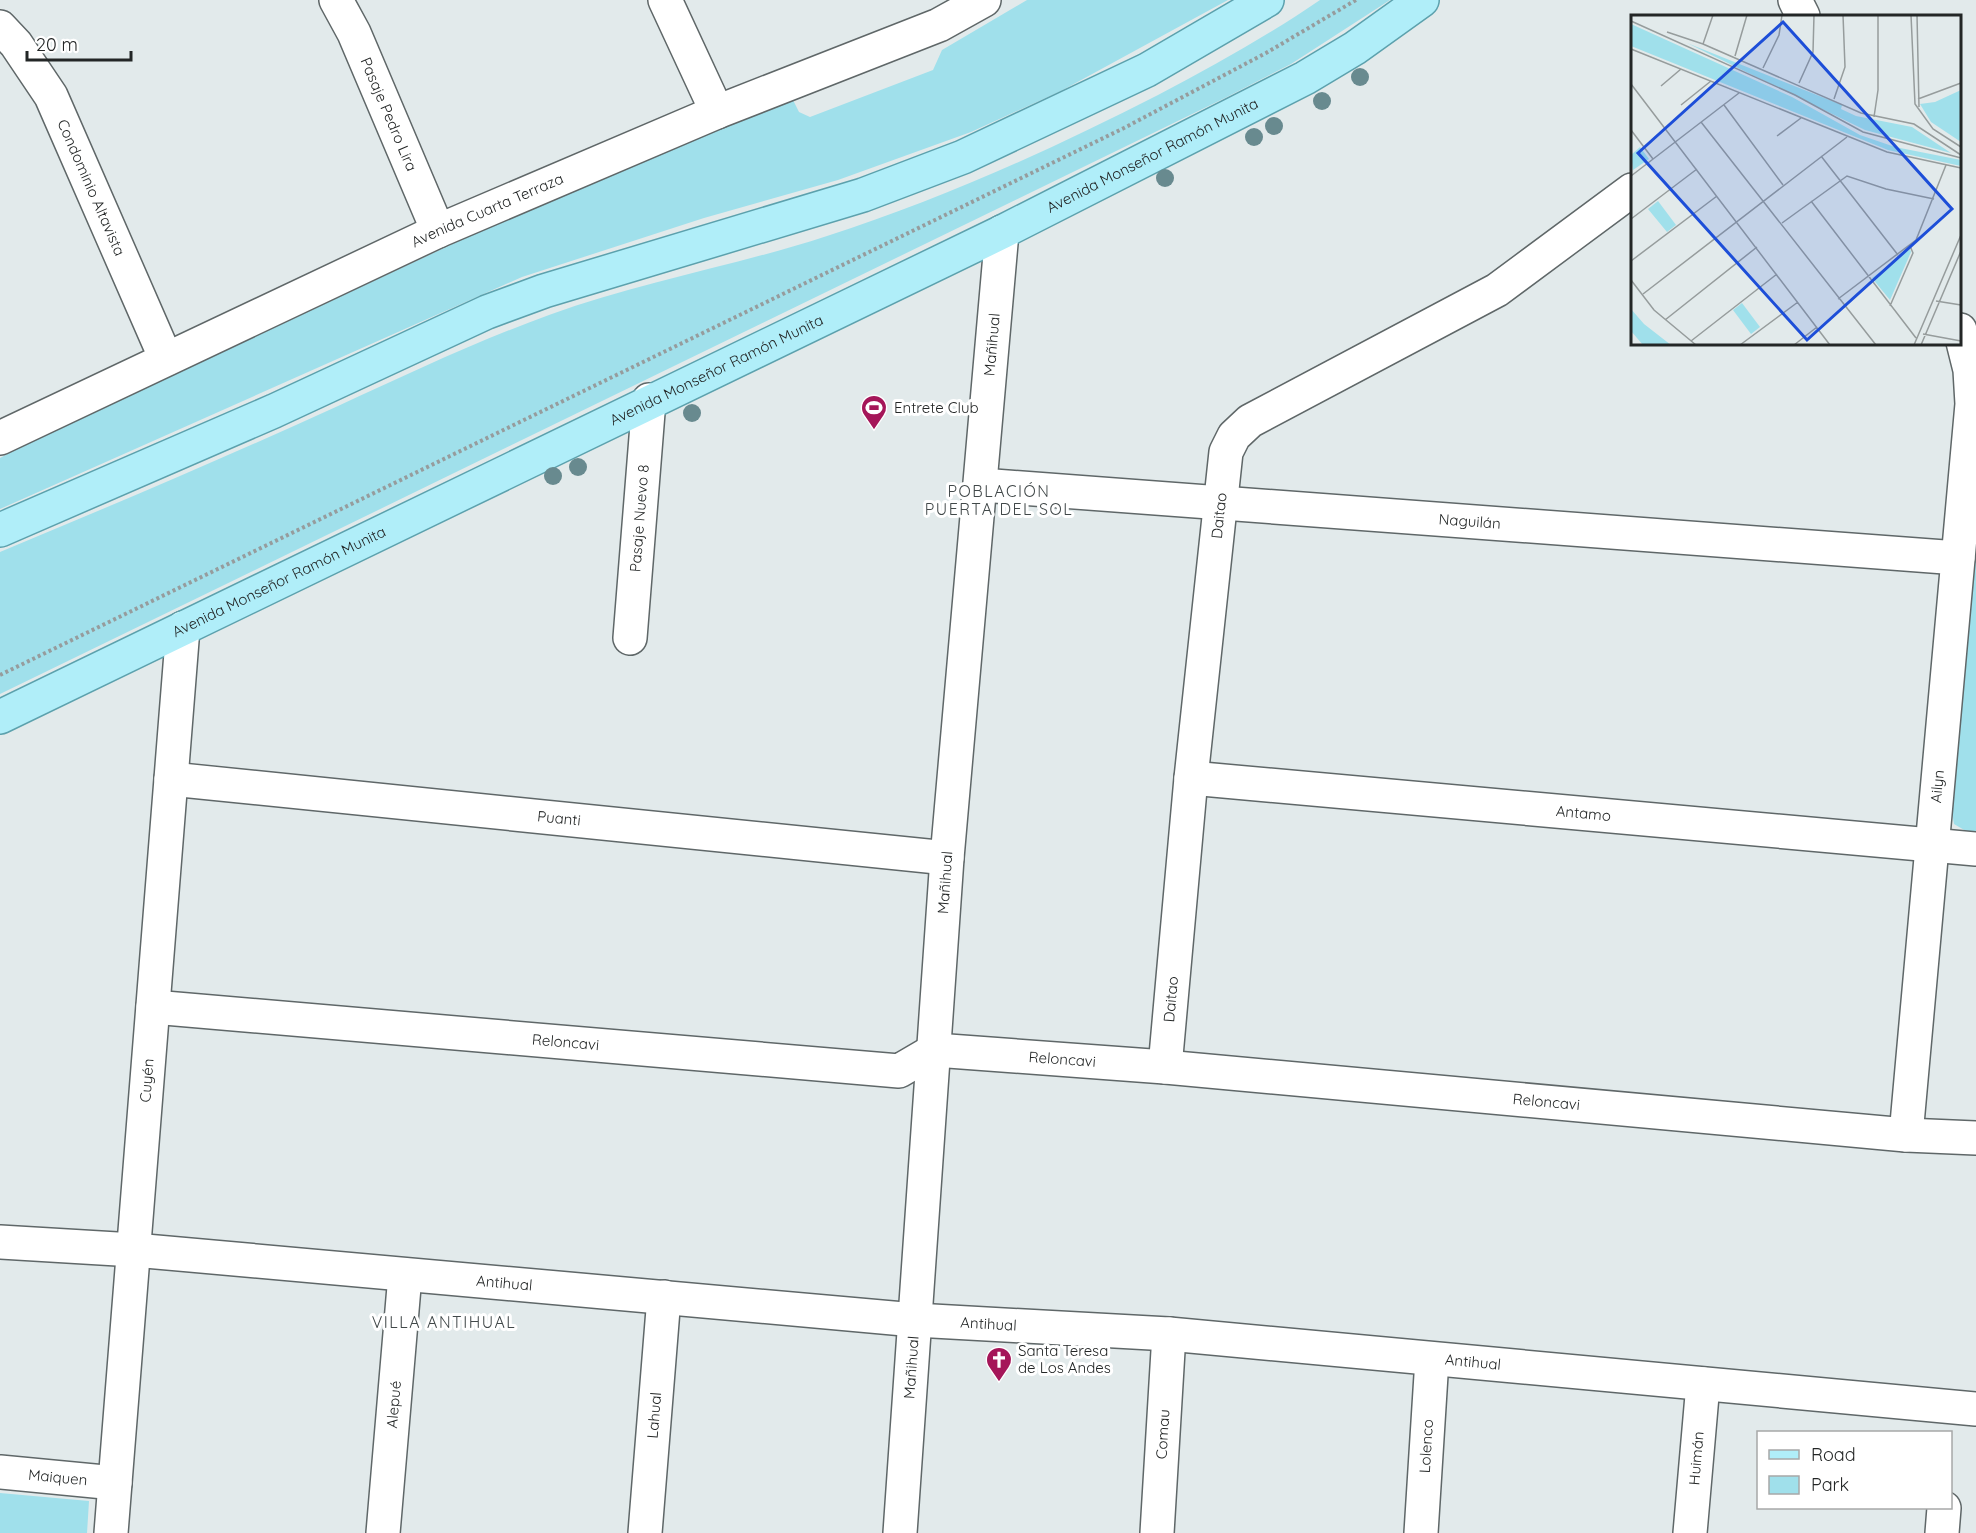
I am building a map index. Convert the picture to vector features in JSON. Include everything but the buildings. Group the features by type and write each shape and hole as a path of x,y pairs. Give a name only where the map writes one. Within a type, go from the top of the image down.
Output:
{"main road":[{"path":"0,530 274,411 487,312 544,291 863,195 963,157 1147,70 1267,0"},
{"name":"Avenida Monseñor Ramón Munita","path":"0,717 649,400 1002,232 1305,78 1355,48 1422,0"}],"street":[{"name":"Pasaje Pedro Lira","path":"336,0 354,33 438,231"},
{"path":"665,0 717,112"},
{"name":"Avenida Cuarta Terraza","path":"0,438 438,231 717,112 939,25 984,0"},
{"path":"1795,0 1802,15"},
{"name":"Condominio Altavista","path":"0,27 16,44 51,96 166,359"},
{"name":"Daitao","path":"1165,1067 1191,778 1220,502 1226,453 1234,436 1250,421 1497,290 1631,191"},
{"name":"Mañihual","path":"900,1533 947,858 1002,232"},
{"name":"Ailyn","path":"1906,1135 1958,558 1972,440 1970,370 1961,337"},
{"name":"Pasaje Nuevo 8","path":"630,638 649,400"},
{"name":"Naguilán","path":"981,484 1958,558"},
{"name":"Cuyén","path":"111,1533 183,628"},
{"name":"Antamo","path":"1191,778 1976,849"},
{"name":"Puanti","path":"171,779 947,858"},
{"name":"Reloncavi","path":"153,1006 899,1071 935,1050 1165,1067 1906,1135 1976,1138"},
{"name":"Antihual","path":"0,1242 134,1250 915,1320 1169,1334 1703,1384 1959,1416"},
{"name":"Alepué","path":"383,1533 405,1275"},
{"name":"Lahual","path":"645,1533 664,1298"},
{"name":"Comau","path":"1157,1533 1169,1334"},
{"name":"Lolenco","path":"1421,1533 1432,1359"},
{"name":"Huimán","path":"1690,1533 1703,1384"},
{"name":"Maiquen","path":"0,1472 115,1484"},
{"path":"1942,1533 1944,1509"}],"path":[{"path":"0,675 1113,133 1266,53 1356,0"}],"green space":[{"path":"1027,0 1228,0 1061,91 971,132 838,180 704,218 522,277 0,509 0,458 32,441 587,181 791,96 799,112 810,117 933,70 942,50"},
{"path":"1320,0 1390,0 1291,64 1225,98 0,694 0,552 127,499 522,325 583,303 792,247 870,222 954,190 1077,135 1158,95 1281,26"},
{"path":"1976,549 1976,831 1966,831 1954,824 1952,812"},
{"path":"0,1493 89,1501 87,1533 0,1533"}],"place":[{"name":"Entrete Club","path":"874,431"},
{"name":"Santa Teresa de Los Andes","path":"999,1383"}],"district":[{"name":"POBLACIÓN PUERTA DEL SOL","path":"999,500"},
{"name":"VILLA ANTIHUAL","path":"444,1322"}]}
